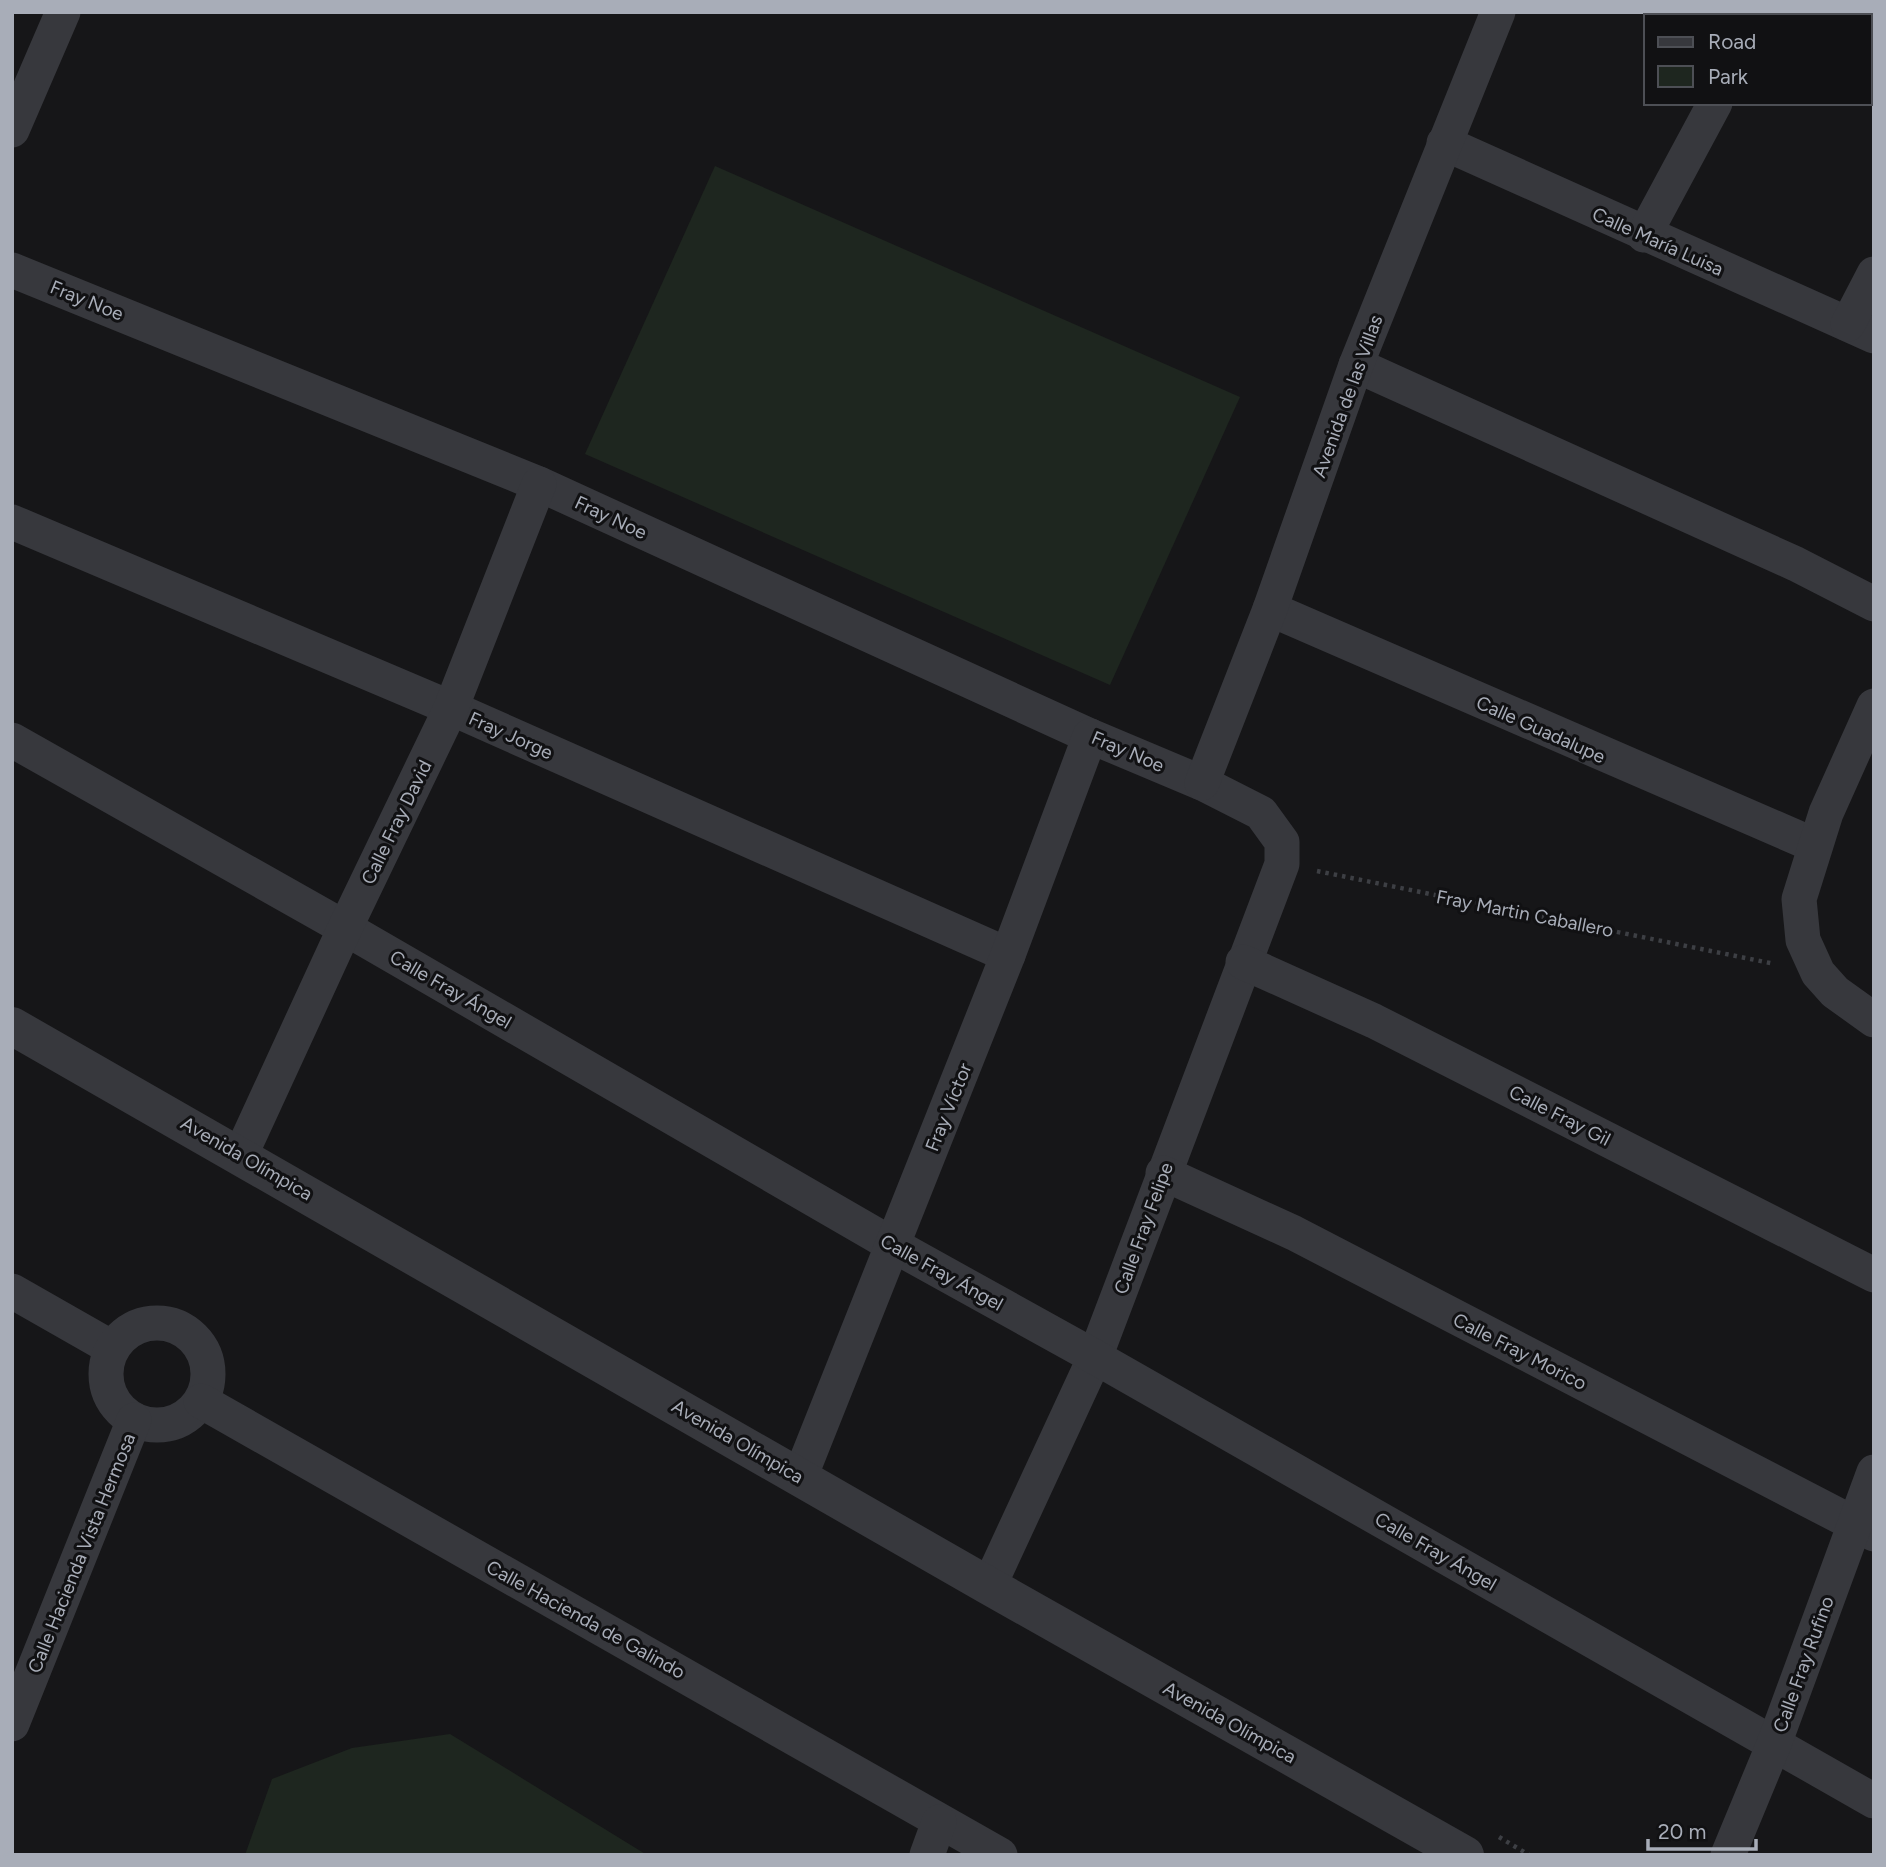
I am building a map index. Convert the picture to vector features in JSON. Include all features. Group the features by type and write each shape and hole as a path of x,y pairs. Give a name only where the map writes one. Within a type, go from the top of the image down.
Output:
{"street":[{"path":"12,130 63,12"},
{"name":"Avenida de las Villas","path":"1202,783 1270,609 1356,365 1498,12"},
{"path":"1644,235 1714,105"},
{"name":"Calle María Luisa","path":"1444,143 1644,235 1861,330"},
{"name":"Fray Noe","path":"12,270 539,484 1090,736 1202,783"},
{"path":"1861,330 1874,274"},
{"path":"1356,365 1796,564 1874,604"},
{"name":"Calle Fray David","path":"241,1154 345,928 451,708 539,484"},
{"name":"Fray Jorge","path":"12,522 451,708 1008,955"},
{"name":"Calle Guadalupe","path":"1270,609 1814,845"},
{"path":"1874,706 1814,845 1799,899 1803,940 1818,973 1835,992 1874,1020"},
{"name":"Fray Víctor","path":"800,1476 1008,955 1090,736"},
{"name":"Calle Fray Ángel","path":"12,740 345,928 893,1245 1096,1357 1874,1801"},
{"path":"1202,783 1261,813 1282,842 1282,864"},
{"name":"Calle Fray Felipe","path":"989,1586 1096,1357 1163,1172 1282,864"},
{"name":"Calle Fray Gil","path":"1243,962 1374,1021 1874,1275"},
{"name":"Avenida Olímpica","path":"12,1026 241,1154 989,1586 1465,1855"},
{"name":"Calle Fray Morico","path":"1163,1172 1293,1233 1863,1529"},
{"path":"12,1291 112,1348"},
{"path":"161,1323 184,1329 197,1340 205,1354 208,1387 201,1402 178,1421 163,1425 134,1420 120,1410 110,1396 106,1372 112,1348 122,1335 136,1326 161,1323"},
{"name":"Calle Hacienda de Galindo","path":"201,1402 1000,1855"},
{"name":"Calle Hacienda Vista Hermosa","path":"12,1724 134,1420"},
{"name":"Calle Fray Rufino","path":"1728,1855 1863,1529 1874,1472"},
{"path":"927,1855 939,1822"}],"path":[{"name":"Fray Martin Caballero","path":"1282,864 1818,973"}],"green space":[{"path":"715,166 1240,397 1110,685 585,454"},
{"path":"450,1734 647,1855 245,1855 272,1779 352,1748"}]}
